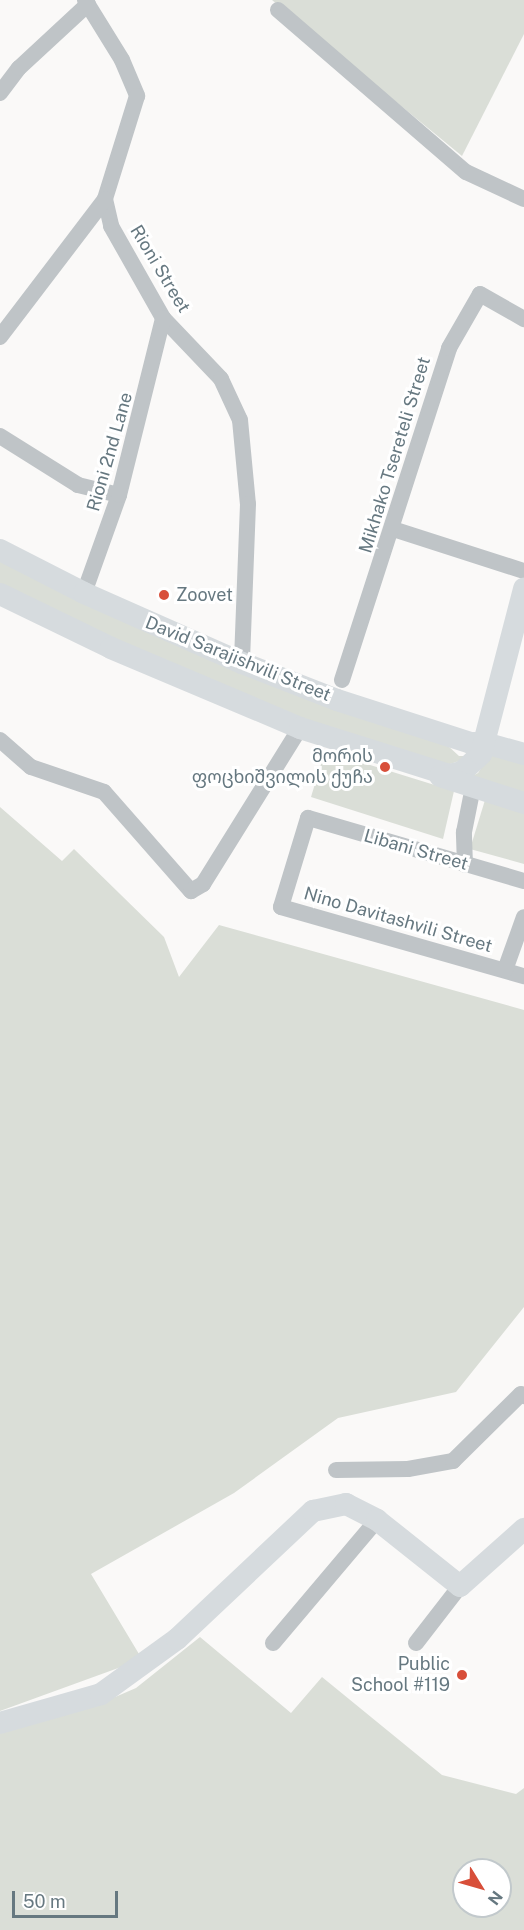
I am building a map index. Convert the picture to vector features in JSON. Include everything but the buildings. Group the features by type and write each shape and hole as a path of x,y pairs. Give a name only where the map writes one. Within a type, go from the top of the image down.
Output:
{"main road":[{"name":"David Sarajishvili Street","path":"0,550 84,593 242,663 337,700 471,743 485,743"},
{"path":"436,774 462,772 473,765 485,743 524,589"},
{"path":"0,594 111,648 300,728 524,802"},
{"path":"485,743 524,754"},
{"path":"0,1723 101,1694 177,1639 313,1511 346,1504 377,1520 460,1586 524,1529"}],"street":[{"path":"0,93 19,68 87,2 122,60 137,96 105,199 0,337"},
{"path":"278,10 466,172 524,199"},
{"name":"Rioni Street","path":"105,199 111,226 163,318 221,379 240,420 248,504 242,663"},
{"name":"Mikhako Tsereteli Street","path":"342,680 393,529 449,348 480,294 524,319"},
{"name":"Rioni 2nd Lane","path":"84,593 119,495 163,318"},
{"path":"0,436 78,485 119,495"},
{"path":"393,529 524,571"},
{"path":"0,740 31,767 104,792 191,891 203,884 300,728"},
{"path":"465,865 464,832 473,787"},
{"name":"Libani Street","path":"308,818 524,881"},
{"name":"Nino Davitashvili Street","path":"308,818 281,907 524,976"},
{"path":"505,970 524,916"},
{"path":"336,1470 408,1469 453,1461 521,1394 524,1395"},
{"path":"273,1643 377,1520"},
{"path":"416,1643 460,1586"}],"shaded area":[{"path":"272,0 524,0 524,34 462,156"},
{"path":"0,559 446,744 459,756 474,756 447,765 337,732 135,653 0,584"},
{"path":"493,750 524,760 524,796 467,779 478,773"},
{"path":"325,751 454,791 443,839 311,797"},
{"path":"485,800 524,811 524,864 470,849"},
{"path":"0,807 62,861 74,849 164,937 179,977 219,925 524,1010 524,1307 456,1392 338,1418 234,1493 91,1574 139,1654 121,1667 0,1711"},
{"path":"200,1637 291,1713 322,1677 442,1775 516,1794 524,1788 524,1930 0,1930 0,1730 99,1704 136,1688"}],"place":[{"name":"Zoovet","path":"164,595"},
{"name":"მორის ფოცხიშვილის ქუჩა","path":"385,767"},
{"name":"Public School #119","path":"462,1675"}]}
